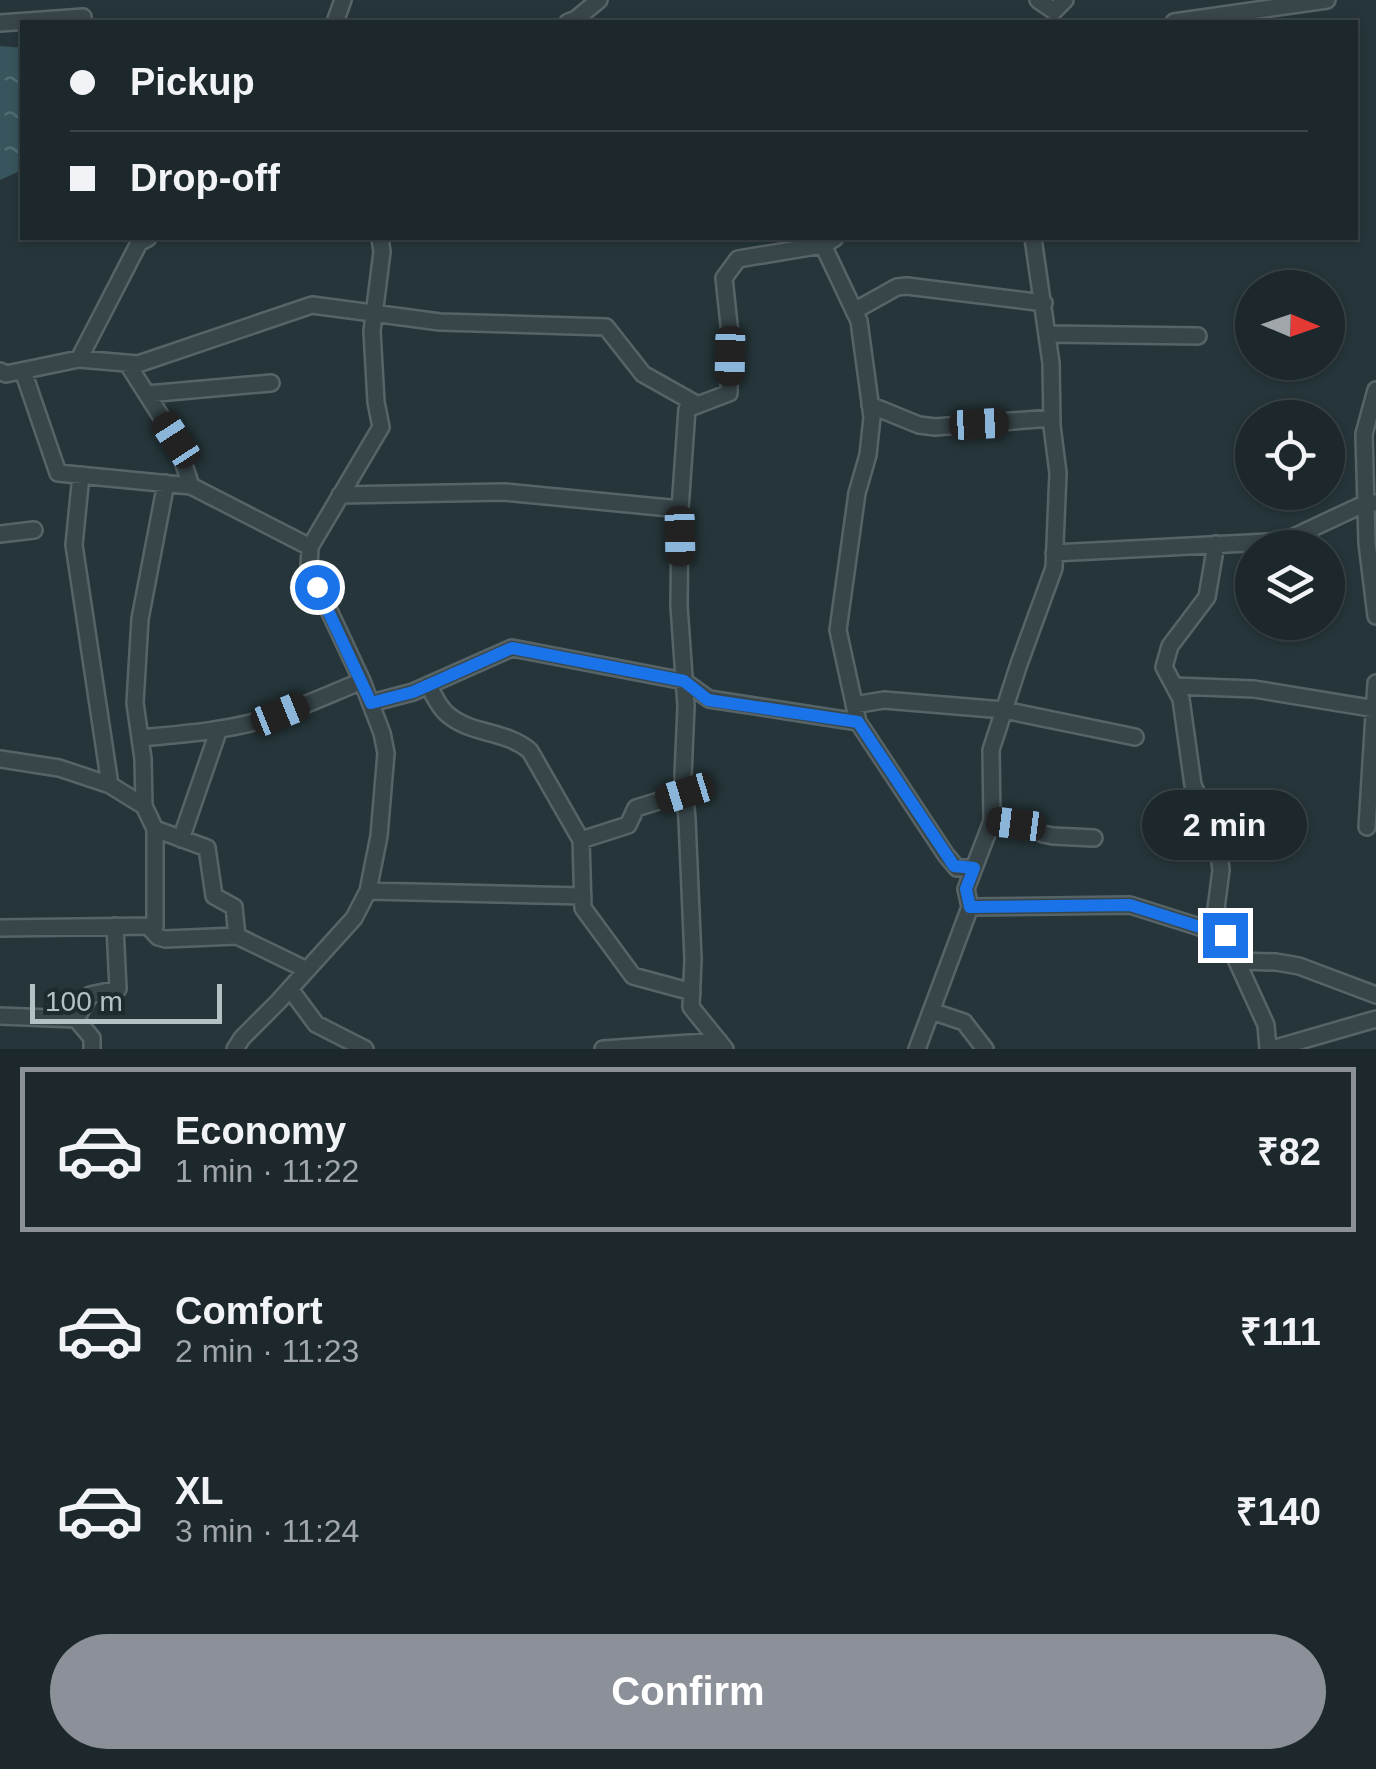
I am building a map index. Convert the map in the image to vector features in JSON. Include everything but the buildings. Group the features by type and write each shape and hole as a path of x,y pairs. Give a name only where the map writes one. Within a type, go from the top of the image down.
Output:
{"street":[{"path":"1038,0 1056,8"},
{"path":"1188,20 1327,0"},
{"path":"571,20 596,3"},
{"path":"34,20 84,17"},
{"path":"79,360 145,240"},
{"path":"236,1049 354,918 368,891 380,836 386,753 382,733 309,568 310,547 381,427 376,402 373,314 380,240"},
{"path":"917,1049 970,907 966,889 992,821 991,750 1054,568 1058,473 1049,334 1034,240"},
{"path":"722,1045 691,1007 694,959 683,776 686,706 678,606 687,409 729,393 730,334 724,278 738,258 796,243 829,241 858,322 872,417 838,630 854,705 858,722 954,866 974,868"},
{"path":"854,311 897,287 907,286 1044,303"},
{"path":"0,371 6,374 79,360 138,364 312,305 440,322 606,327 643,374 698,404"},
{"path":"1049,334 1198,336"},
{"path":"127,363 176,440 191,486"},
{"path":"23,371 58,473 191,486 310,547"},
{"path":"146,394 271,383"},
{"path":"1376,390 1364,434 1371,503 1367,543 1376,616"},
{"path":"870,405 920,425 936,427 1052,418"},
{"path":"81,475 74,545 110,785"},
{"path":"0,928 155,926 155,828 144,806 135,703 140,619 166,483"},
{"path":"340,495 504,492 680,509"},
{"path":"1054,553 1285,541 1371,503"},
{"path":"0,534 34,530"},
{"path":"1213,932 1221,870 1219,854 1193,784 1184,707 1166,673 1165,658 1207,597 1216,544"},
{"path":"371,703 413,692 512,648 684,681 708,700 858,722"},
{"path":"140,738 219,730 280,714 362,681"},
{"path":"1367,828 1376,684"},
{"path":"428,686 440,707 459,722 520,742 530,751 581,840 583,908 633,976 692,992"},
{"path":"1175,686 1254,689 1376,709"},
{"path":"854,705 884,700 1004,710 1135,736"},
{"path":"182,838 219,730"},
{"path":"0,760 59,768 110,785 144,806"},
{"path":"581,840 628,825 636,808 685,793"},
{"path":"992,821 1030,827 1054,836 1094,838"},
{"path":"155,828 207,848 214,896 234,907 238,936"},
{"path":"368,891 583,896"},
{"path":"970,907 1130,905 1225,935 1266,1025 1270,1049 1376,1019"},
{"path":"76,1019 90,996 118,990 115,926"},
{"path":"148,926 165,939 238,936 307,970"},
{"path":"1237,961 1298,966 1376,995"},
{"path":"290,989 316,1024 366,1049"},
{"path":"931,1011 964,1022 985,1049"},
{"path":"0,1016 76,1019 92,1038 92,1049"},
{"path":"603,1049 722,1045"}],"water":[{"path":"0,46 20,48 20,171 0,180"}],"route":[{"path":"317,587 371,703 413,692 512,648 684,681 708,700 858,722 954,866 974,868 966,889 970,907 1130,905 1225,935"}]}
